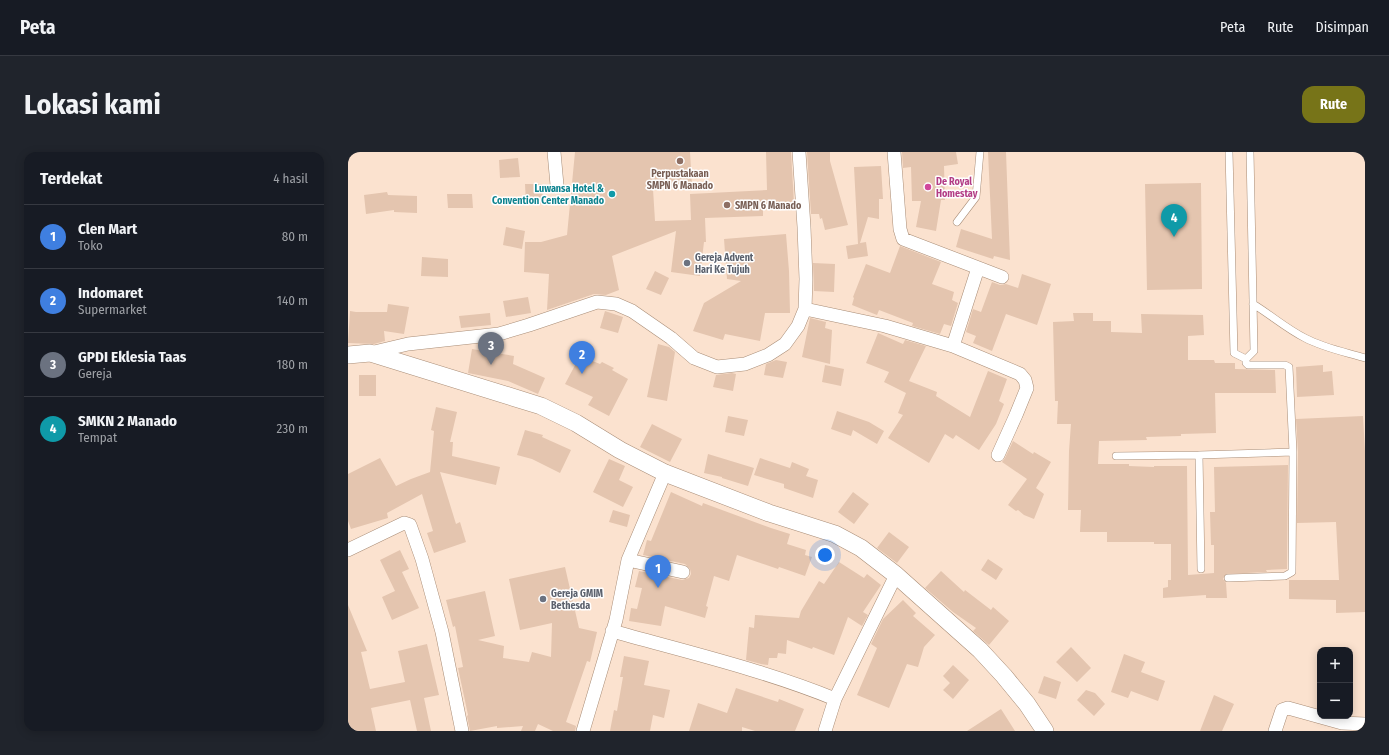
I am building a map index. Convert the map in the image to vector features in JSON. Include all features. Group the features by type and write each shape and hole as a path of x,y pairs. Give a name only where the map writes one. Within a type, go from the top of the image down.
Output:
{"street":[{"path":"554,152 557,185"},
{"path":"348,355 370,353 408,344 499,334 597,302 616,304 632,311 671,338 694,358 717,367 745,364 768,355 785,344 798,326 805,309 805,242 799,152"},
{"path":"894,152 900,228 903,239 1002,277"},
{"path":"953,346 978,268"},
{"path":"805,309 884,326 953,346 1020,374 1025,380 1027,388 998,454"},
{"path":"370,353 541,406 576,423 620,450 665,473 769,513 835,534 861,548 896,575 952,624 999,670 1027,704 1041,730"},
{"path":"583,731 614,626 628,560 665,473"},
{"path":"348,550 404,523 410,525 422,559 442,632 462,731"},
{"path":"628,560 683,572"},
{"path":"825,731 838,694 853,666 896,575"},
{"path":"614,626 808,688 838,694"},
{"path":"1275,731 1282,710 1288,708 1342,723 1365,724"}],"lane":[{"path":"957,222 976,197 980,152"},
{"path":"1228,578 1285,576 1292,572 1293,452 1289,367 1287,365 1248,365 1246,363 1246,359 1234,353 1229,152"},
{"path":"1246,359 1254,351 1250,152"},
{"path":"1253,304 1289,329 1305,338 1322,346 1345,351 1365,358"},
{"path":"1116,456 1293,452"},
{"path":"1199,455 1201,569"}],"building":[{"name":"Luwansa Hotel & Convention Center Manado","path":"575,152 690,152 692,186 653,189 655,221 691,220 690,194 767,190 766,152 791,152 794,203 763,204 763,216 705,218 706,242 704,242 700,276 671,272 676,231 612,256 619,290 606,295 594,294 547,310 549,274 524,272 525,242 541,242 567,235"},
{"path":"807,152 830,152 830,161 848,225 825,230 822,218 820,219 819,214 811,214"},
{"path":"902,152 956,152 958,164 944,166 945,200 941,200 936,231 916,227 921,201 912,201 911,167 903,168"},
{"path":"988,152 1006,152 1010,260 994,256 993,259 956,247 961,229 992,239"},
{"path":"518,158 520,177 500,178 499,160"},
{"path":"881,166 883,199 879,199 879,219 868,217 860,243 866,242 868,256 848,259 846,246 858,244 854,167"},
{"path":"1201,183 1202,289 1147,290 1145,184"},
{"path":"525,184 542,184 543,204 526,205"},
{"path":"387,192 388,195 417,196 417,213 394,212 394,210 366,214 364,195"},
{"path":"447,194 472,194 473,208 448,208"},
{"path":"506,227 525,231 522,249 503,245"},
{"path":"786,234 790,313 765,313 760,341 725,334 723,340 693,331 704,303 741,281 727,279 724,239"},
{"path":"900,246 941,262 932,284 954,292 952,300 958,303 951,326 944,324 940,334 912,326 913,323 879,310 877,315 852,305 853,297 866,264 890,273"},
{"path":"422,257 448,259 448,277 421,276"},
{"path":"813,263 835,264 834,292 814,291"},
{"path":"655,271 669,278 661,295 646,289"},
{"path":"1022,274 1051,284 1037,325 1006,314 992,351 973,343 976,336 966,332 973,309 981,312 992,282 1018,288"},
{"path":"528,297 531,313 506,317 503,301"},
{"path":"388,304 409,307 404,334 384,331 385,341 374,344 348,343 350,311 387,312"},
{"path":"605,311 623,317 618,333 600,328"},
{"path":"490,313 491,325 461,328 459,316"},
{"path":"1073,313 1093,313 1093,321 1111,321 1111,332 1142,333 1141,314 1203,315 1204,335 1188,336 1188,360 1214,360 1215,363 1235,363 1235,369 1275,370 1276,393 1215,393 1216,433 1146,437 1147,440 1099,441 1098,464 1129,464 1129,466 1154,467 1187,466 1188,575 1214,573 1214,545 1211,545 1210,512 1215,512 1214,467 1288,465 1287,569 1266,570 1267,572 1226,574 1223,579 1226,583 1227,598 1206,598 1206,595 1163,598 1163,588 1168,587 1168,580 1171,580 1171,544 1154,544 1154,542 1107,542 1107,532 1080,532 1081,510 1068,510 1071,424 1057,424 1058,401 1055,401 1053,322 1074,321"},
{"path":"810,318 826,322 825,328 832,330 830,364 802,357"},
{"path":"878,333 903,344 905,340 926,346 909,381 937,392 936,396 970,417 988,371 1007,379 999,401 1004,404 996,424 979,450 956,435 953,439 945,434 929,463 888,438 903,415 898,413 906,393 884,382 889,372 866,363"},
{"path":"658,344 669,347 675,352 667,401 647,397"},
{"path":"472,349 514,356 513,364 545,378 538,394 508,381 468,373"},
{"path":"580,356 600,364 602,362 614,368 612,370 628,379 609,416 588,405 593,397 565,384"},
{"path":"776,360 787,362 783,378 764,375 766,364"},
{"path":"825,365 844,369 841,386 822,382"},
{"path":"1323,365 1323,372 1332,371 1334,395 1297,397 1296,367"},
{"path":"736,374 733,391 713,387 716,375"},
{"path":"359,375 376,375 376,396 359,396"},
{"path":"436,407 457,412 450,442 453,442 452,456 500,467 496,485 440,472 456,524 460,522 466,542 434,553 427,533 433,531 422,494 387,513 388,518 351,529 348,521 348,474 380,458 396,486 430,472 434,431 431,430"},
{"path":"837,411 869,422 884,431 877,444 853,430 851,436 831,429"},
{"path":"728,416 748,420 744,436 725,432"},
{"path":"1363,416 1365,451 1365,612 1336,613 1336,600 1289,599 1289,580 1339,580 1336,522 1297,523 1298,452 1296,419"},
{"path":"652,424 682,439 670,462 640,447"},
{"path":"525,430 543,435 542,437 571,450 560,473 532,459 517,455"},
{"path":"1013,441 1033,454 1034,452 1051,462 1036,488 1044,494 1034,519 1024,515 1018,510 1016,511 1008,505 1027,479 1002,462"},
{"path":"708,454 754,468 748,486 722,477 704,473"},
{"path":"760,458 790,468 792,462 809,469 806,476 818,480 813,498 784,488 784,484 754,475"},
{"path":"609,459 625,466 619,480 633,487 623,507 593,492"},
{"path":"671,492 702,506 703,503 790,534 787,544 806,550 805,555 812,557 805,576 779,567 778,569 737,555 729,581 714,576 706,606 708,607 705,618 665,606 661,626 629,621 631,608 637,609 642,588 635,587 639,571 682,580 689,578 691,574 690,569 685,564 643,555 647,540 651,541"},
{"path":"853,492 869,504 854,524 838,512"},
{"path":"613,510 630,515 627,527 609,522"},
{"path":"889,532 909,547 897,563 877,548"},
{"path":"400,550 409,569 402,572 419,608 392,620 382,597 395,591 380,560"},
{"path":"988,559 1003,569 996,580 981,570"},
{"path":"839,562 864,578 867,574 881,585 863,612 868,615 862,626 848,617 834,655 813,647 812,649 787,640 786,654 778,653 777,658 769,658 768,665 746,660 749,627 754,628 755,615 799,618 801,611 819,581 824,584"},
{"path":"565,567 579,628 597,632 590,662 587,661 566,722 576,726 575,731 553,731 538,724 535,731 521,731 523,726 497,728 497,726 470,731 458,668 463,667 455,626 453,627 446,600 485,591 495,636 478,640 504,646 503,658 529,662 532,652 551,657 552,623 520,630 509,579"},
{"path":"941,571 964,592 965,590 991,610 993,607 1009,621 989,645 973,631 976,628 953,612 925,588"},
{"path":"903,600 916,613 913,616 935,635 924,647 918,667 907,664 889,708 857,695 877,648 871,644 883,619"},
{"path":"348,605 367,651 361,652 370,689 405,682 398,651 427,644 439,695 424,698 431,731 417,731 410,700 371,708 376,731 348,731"},
{"path":"1071,647 1091,668 1077,682 1056,662"},
{"path":"1124,654 1145,662 1141,672 1165,681 1158,701 1131,691 1128,698 1111,692"},
{"path":"624,656 649,661 644,685 670,690 664,718 653,715 650,731 610,731 614,710 617,711 623,677 620,677"},
{"path":"953,665 969,680 953,699 943,690 950,683 943,676"},
{"path":"1044,676 1061,682 1056,699 1038,693"},
{"path":"736,688 778,702 779,699 804,709 795,731 755,731 742,727 742,731 689,731 698,703 727,713"},
{"path":"1086,690 1095,693 1105,704 1094,716 1077,700"},
{"path":"1214,695 1234,704 1222,731 1200,731"},
{"path":"1001,709 1015,731 967,731"}],"place":[{"name":"Perpustakaan SMPN 6 Manado","path":"680,161"},
{"name":"De Royal Homestay","path":"928,187"},
{"name":"Luwansa Hotel & Convention Center Manado","path":"612,194"},
{"name":"SMPN 6 Manado","path":"727,205"},
{"name":"SMKN 2 Manado","path":"1174,237"},
{"name":"Gereja Advent Hari Ke Tujuh","path":"687,263"},
{"name":"GPDI Eklesia Taas","path":"491,365"},
{"name":"Indomaret","path":"582,374"},
{"name":"Clen Mart","path":"658,588"},
{"name":"Gereja GMIM Bethesda","path":"543,599"}]}
